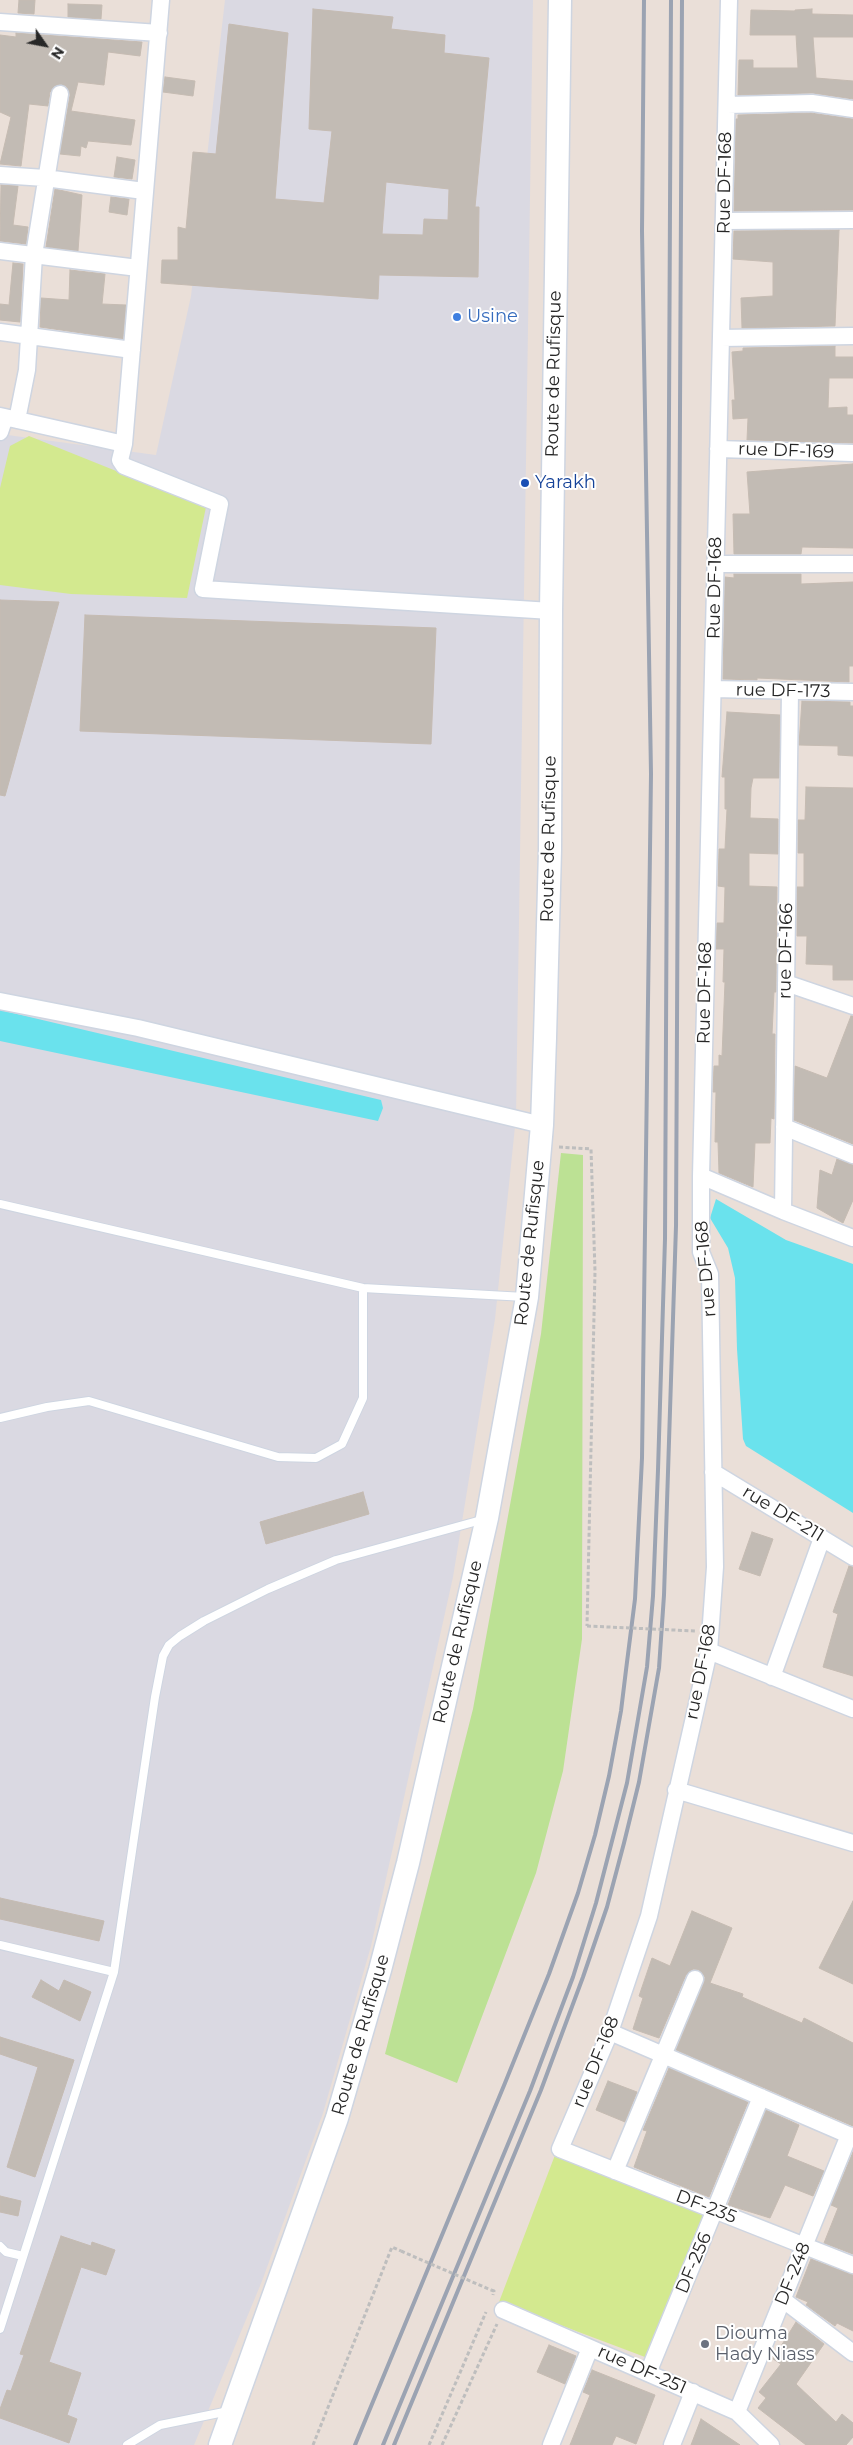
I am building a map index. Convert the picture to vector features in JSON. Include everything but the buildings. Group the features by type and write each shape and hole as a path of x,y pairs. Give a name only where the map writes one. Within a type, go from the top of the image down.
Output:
{"main road":[{"name":"Route de Rufisque","path":"220,2445 338,2118 378,1979 408,1863 486,1518 527,1297 541,1136 550,850 551,611 560,0"}],"street":[{"path":"161,0 124,444 120,460 124,466 220,504 203,589 551,611"},
{"name":"Rue DF-168","path":"701,1176 729,0"},
{"path":"0,22 159,33"},
{"path":"60,94 34,255 27,370 5,421 124,444"},
{"path":"727,105 812,103 853,109"},
{"path":"0,175 45,178 144,192"},
{"path":"724,221 853,220"},
{"path":"0,251 138,268"},
{"path":"0,332 132,350"},
{"path":"721,338 853,336"},
{"name":"rue DF-169","path":"718,449 853,453"},
{"path":"716,564 853,564"},
{"name":"rue DF-173","path":"713,689 853,692"},
{"name":"rue DF-166","path":"783,1211 790,691"},
{"path":"786,983 853,1006"},
{"path":"0,1001 138,1028 541,1136"},
{"path":"784,1127 853,1155"},
{"path":"701,1176 853,1238"},
{"name":"rue DF-168","path":"560,2149 610,2032 649,1916 709,1651 716,1567 710,1274 701,1252 701,1176"},
{"name":"rue DF-211","path":"713,1472 853,1557"},
{"path":"772,1677 822,1538"},
{"path":"709,1651 853,1709"},
{"path":"676,1790 852,1841"},
{"path":"615,2171 695,1979"},
{"path":"610,2032 851,2136"},
{"name":"DF-256","path":"648,2373 761,2097"},
{"name":"DF-248","path":"737,2412 804,2245 851,2136"},
{"name":"DF-235","path":"560,2149 853,2264"},
{"path":"782,2299 853,2353"},
{"name":"rue DF-251","path":"497,2305 737,2412 771,2445"},
{"path":"551,2445 590,2348"},
{"path":"672,2445 693,2392"}],"lane":[{"path":"0,1204 363,1288 527,1297"},
{"path":"0,1418 47,1407 90,1400 278,1457 316,1458 342,1444 363,1398 363,1288"},
{"path":"0,2329 114,1972 155,1698 163,1656 169,1645 180,1636 212,1617 268,1589 336,1560 486,1518"},
{"path":"0,1945 114,1972"},
{"path":"0,2246 6,2252 23,2256"},
{"path":"126,2445 160,2425 231,2411"}],"path":[{"path":"541,1136 591,1149 595,1271 587,1626 695,1631"},
{"path":"313,2445 392,2247 494,2291 497,2305 442,2445"},
{"path":"429,2445 487,2309"}],"shaded area":[{"path":"225,0 533,0 516,1117 495,1319 453,1577 371,1946 323,2113 262,2281 194,2445 0,2445 0,434 156,455 191,296"}],"green space":[{"path":"29,436 206,507 187,598 71,594 0,585 0,488 10,446"},
{"path":"561,1153 583,1155 582,1639 563,1771 536,1873 457,2083 385,2054 473,1709 541,1334"},
{"path":"555,2155 709,2213 653,2360 499,2302"}],"water":[{"path":"0,1010 381,1100 383,1108 378,1121 0,1041"},
{"path":"716,1199 786,1240 853,1264 853,1513 746,1446 743,1439 737,1349 735,1278 728,1248 710,1218"}],"railway":[{"path":"355,2445 505,2083 549,1974 578,1893 595,1835 609,1776 621,1711 635,1599 642,1458 651,774 642,231 644,0"},
{"path":"383,2445 530,2091 573,1977 596,1903 627,1783 647,1667 653,1596 665,1239 671,0"},
{"path":"394,2445 541,2090 607,1907 639,1782 659,1668 664,1595 676,1226 682,0"}],"place":[{"name":"Usine","path":"457,317"},
{"name":"Yarakh","path":"525,483"},
{"name":"Diouma Hady Niass","path":"705,2344"}]}
